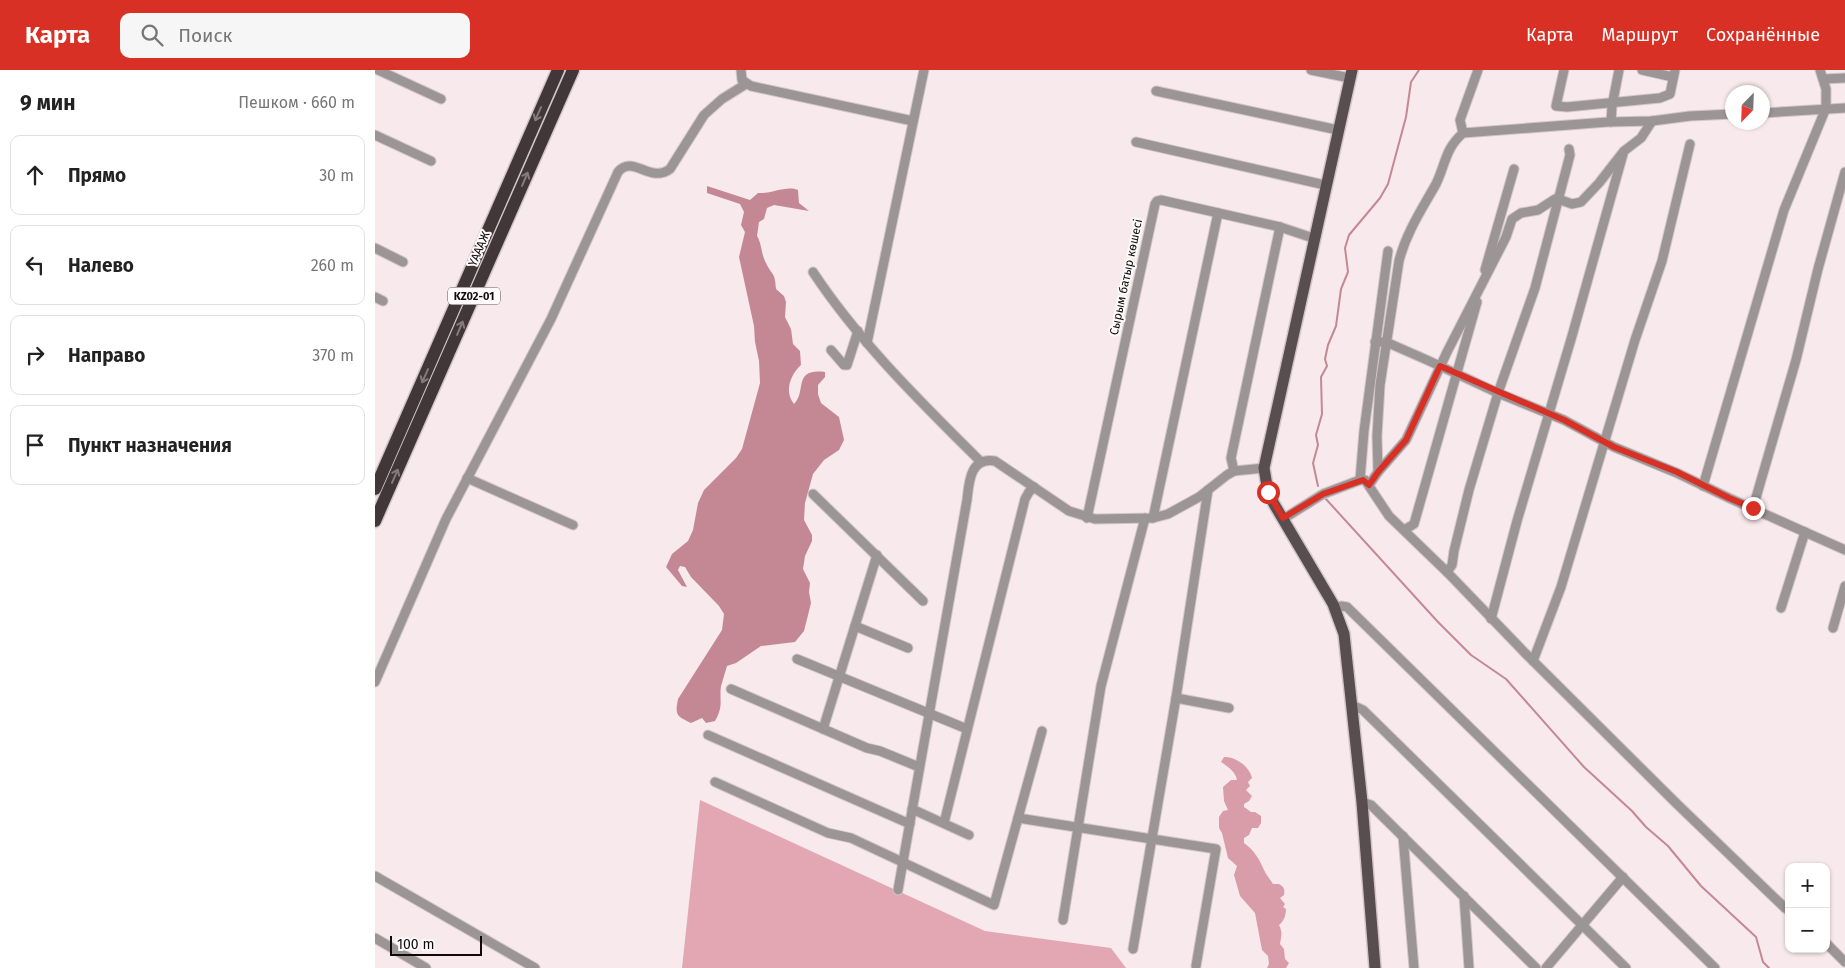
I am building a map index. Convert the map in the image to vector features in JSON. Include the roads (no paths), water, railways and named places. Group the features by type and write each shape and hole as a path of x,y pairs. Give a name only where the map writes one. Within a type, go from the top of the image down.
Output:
{"highway":[{"name":"ҮАААЖ","path":"375,489 558,70"},
{"name":"ҮАААЖ","path":"375,521 573,70"}],"main road":[{"path":"1351,74 1313,238 1264,468 1268,492 1335,609 1344,634 1362,802 1375,968"}],"street":[{"path":"378,70 441,99"},
{"path":"741,70 742,80 746,84 913,121"},
{"path":"867,343 924,70"},
{"path":"1311,70 1351,74"},
{"path":"1463,133 1460,120 1478,70"},
{"path":"1564,70 1556,106 1567,108 1660,98 1670,94 1674,74 1643,70"},
{"path":"1611,122 1619,70"},
{"path":"1703,486 1783,210 1826,108 1826,89 1822,74 1845,78"},
{"path":"375,682 446,519 551,319 618,172 622,167 630,165 658,175 664,174 670,169 704,115 721,99 746,84"},
{"path":"1156,91 1338,130"},
{"path":"1770,112 1845,108"},
{"path":"1378,472 1378,417 1386,342 1403,245 1437,182 1453,142 1463,133 1611,122 1652,122 1690,116 1725,114"},
{"path":"1369,485 1406,440 1440,366 1506,238 1513,219 1521,213 1538,210 1557,199 1572,204 1581,202 1599,183 1624,151 1641,138 1652,122"},
{"path":"375,135 431,161"},
{"path":"1136,142 1325,185"},
{"path":"1533,661 1561,587 1635,340 1662,262 1690,144"},
{"path":"1447,572 1452,565 1469,490 1498,393 1535,288 1570,155 1569,149"},
{"path":"1491,619 1517,521 1594,262 1624,151"},
{"path":"1405,530 1414,524 1498,219 1514,169"},
{"path":"1753,508 1796,360 1818,268 1845,172"},
{"name":"Сырым батыр көшесі","path":"1087,518 1157,201 1161,200 1280,228 1313,238"},
{"path":"1063,920 1101,686 1149,518 1217,214"},
{"path":"1234,471 1231,458 1280,228"},
{"path":"375,248 403,262"},
{"path":"1360,480 1375,342 1388,251"},
{"path":"813,272 867,343 902,384 981,462"},
{"path":"831,350 844,365 847,364 858,331"},
{"path":"1375,342 1386,342 1571,424 1604,442 1677,472 1703,486 1845,550"},
{"path":"898,890 967,500 969,477 974,468 981,462 995,461 1069,511 1087,518 1107,519 1149,518 1168,514 1208,490 1234,471 1264,468"},
{"path":"467,478 573,525"},
{"path":"1283,518 1323,494 1360,480 1365,480 1389,516 1447,572 1533,661 1785,908"},
{"path":"944,822 1025,499 1035,487"},
{"path":"1133,949 1176,698 1208,490"},
{"path":"813,494 923,601"},
{"path":"1781,608 1805,532"},
{"path":"823,729 877,556"},
{"path":"1833,628 1845,586"},
{"path":"1335,609 1341,606 1347,607 1715,968"},
{"path":"855,626 908,648"},
{"path":"797,659 967,730"},
{"path":"731,689 867,748 880,751 919,767"},
{"path":"1176,698 1229,708"},
{"path":"1352,705 1363,710 1626,968"},
{"path":"715,782 828,833 851,838 994,905 1043,732"},
{"path":"709,736 910,824"},
{"path":"1362,802 1371,805 1536,968"},
{"path":"912,809 969,835"},
{"path":"1018,818 1215,849 1196,966"},
{"path":"1403,836 1414,968"},
{"path":"375,876 535,968"},
{"path":"1546,968 1623,878"},
{"path":"1463,896 1469,968"},
{"path":"375,938 426,968"},
{"path":"1830,947 1845,962"}],"waterway":[{"path":"1318,486 1313,463 1318,445 1316,435 1322,414 1321,377 1327,366 1325,359 1328,345 1336,326 1341,289 1348,272 1345,248 1349,235 1380,198 1388,184 1406,117 1411,82 1419,70"},
{"path":"1325,498 1438,622 1471,655 1506,679 1584,767 1668,846 1701,886 1756,937 1763,962 1769,968"}]}
